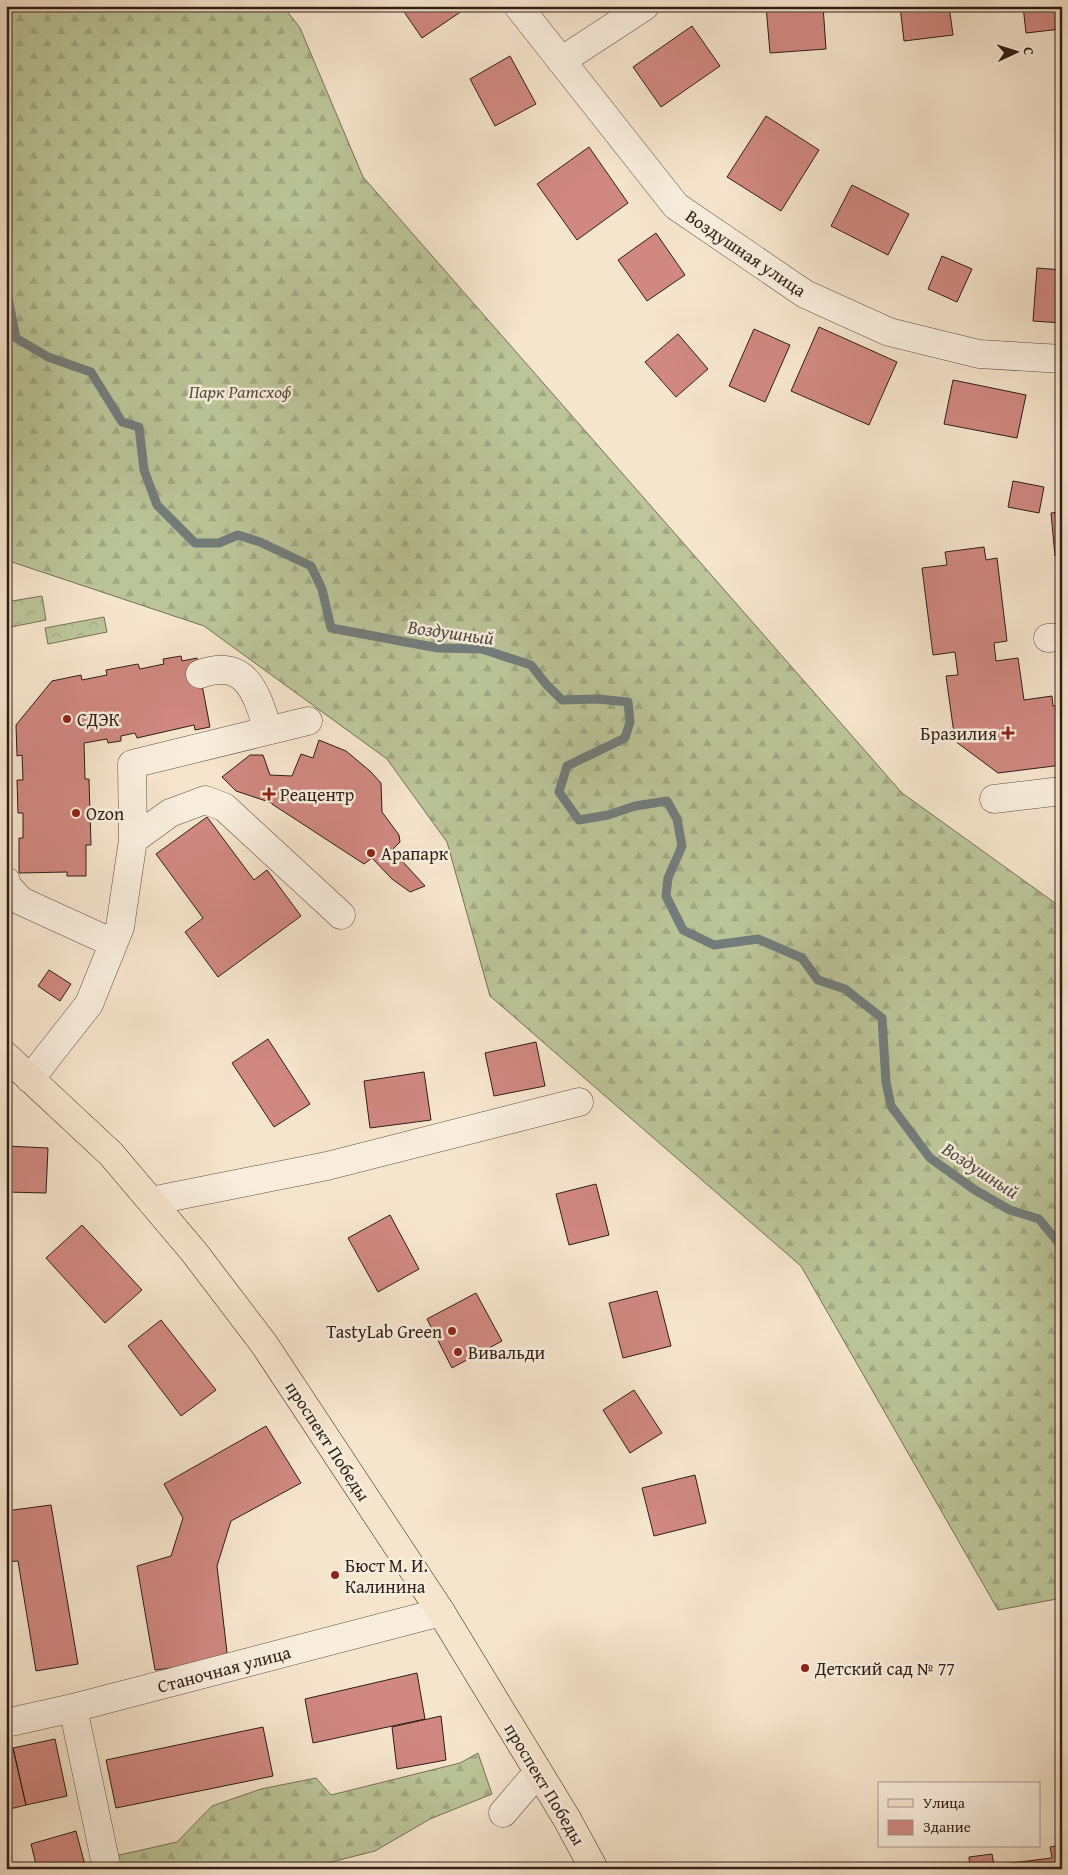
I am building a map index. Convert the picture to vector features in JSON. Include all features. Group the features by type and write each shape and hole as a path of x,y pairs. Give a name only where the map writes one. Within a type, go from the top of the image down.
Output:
{"main road":[{"name":"проспект Победы","path":"6,1056 111,1154 194,1252 264,1344 441,1612 567,1818 594,1869"}],"street":[{"name":"Воздушная улица","path":"518,6 676,206 805,294 889,332 979,354 1062,359"},
{"path":"561,61 645,6"},
{"path":"200,674 210,671 226,671 240,676 250,684 256,694 268,730"},
{"path":"30,1079 89,1004 120,927 133,840 132,764 308,721"},
{"path":"994,799 1062,791"},
{"path":"133,840 170,813 205,800 224,807 341,915"},
{"path":"6,881 7,886 21,901 113,943"},
{"path":"151,1201 327,1166 579,1102"},
{"name":"Станочная улица","path":"6,1723 73,1708 441,1612"},
{"path":"73,1708 108,1869"},
{"path":"503,1813 538,1772"}],"green space":[{"name":"Парк Ратсхоф","path":"6,6 283,6 300,28 363,177 902,793 1062,908 1062,1598 998,1610 801,1266 490,996 447,842 387,759 204,626 6,560"},
{"path":"42,596 46,620 11,627 6,602"},
{"path":"104,617 107,632 48,644 45,628"},
{"path":"478,1753 492,1794 430,1819 375,1851 303,1869 117,1869 115,1856 177,1842 212,1806 261,1789 316,1778 331,1795 460,1763"}],"building":[{"path":"400,6 463,6 465,9 422,38"},
{"path":"766,6 823,6 826,49 770,53"},
{"path":"900,6 949,6 953,35 904,41"},
{"path":"1023,6 1059,6 1061,29 1026,33"},
{"path":"692,26 720,66 661,107 633,67"},
{"path":"510,56 536,104 495,126 470,79"},
{"path":"766,116 819,150 781,211 727,177"},
{"path":"589,147 628,203 577,240 537,184"},
{"path":"852,185 909,214 888,255 831,226"},
{"path":"656,233 685,275 647,301 618,260"},
{"path":"942,256 972,269 957,302 928,289"},
{"path":"1037,268 1062,270 1062,323 1033,321"},
{"path":"819,327 897,362 869,425 791,391"},
{"path":"754,329 790,345 765,402 729,386"},
{"path":"678,334 708,369 676,397 645,362"},
{"path":"953,380 1026,395 1017,438 944,424"},
{"path":"1013,481 1044,487 1039,513 1008,507"},
{"path":"1062,512 1062,555 1055,556 1051,513"},
{"path":"984,547 986,560 997,558 1007,641 994,643 996,661 1018,658 1024,700 1052,696 1053,706 1062,705 1062,743 1059,743 1062,765 998,773 955,741 946,676 958,675 955,652 933,655 922,568 947,565 945,552"},
{"path":"181,656 182,661 197,658 210,727 195,730 194,725 137,738 135,733 121,736 121,741 108,743 107,739 84,743 85,779 89,779 91,845 86,845 86,876 67,876 67,872 19,873 19,838 23,838 23,813 18,813 17,780 23,780 22,755 17,756 16,725 52,681 81,675 82,680 107,675 106,670 138,664 140,669 164,664 163,659"},
{"path":"319,740 346,751 381,783 382,812 399,835 400,842 392,850 425,886 410,892 392,879 372,858 364,864 272,803 236,791 222,777 250,755 263,755 270,775 292,776 301,754 313,758"},
{"path":"207,817 254,880 267,870 301,916 218,977 185,932 203,918 156,854"},
{"path":"49,970 71,984 60,1001 38,986"},
{"path":"268,1039 310,1104 274,1127 232,1063"},
{"path":"536,1042 545,1086 494,1096 485,1053"},
{"path":"424,1072 431,1120 370,1128 364,1081"},
{"path":"6,1146 48,1148 46,1193 6,1192"},
{"path":"596,1184 609,1235 569,1245 556,1194"},
{"path":"390,1215 419,1269 378,1292 348,1238"},
{"path":"82,1225 142,1290 105,1323 46,1258"},
{"path":"657,1291 671,1346 623,1358 609,1303"},
{"path":"476,1293 502,1341 452,1368 427,1319"},
{"path":"161,1320 216,1390 181,1416 128,1346"},
{"path":"634,1390 662,1433 630,1453 603,1410"},
{"path":"266,1426 301,1483 231,1521 217,1566 228,1661 155,1670 137,1566 171,1556 183,1518 164,1484"},
{"path":"695,1475 706,1523 654,1536 642,1488"},
{"path":"51,1505 78,1664 36,1671 18,1561 6,1562 6,1511"},
{"path":"417,1673 425,1719 313,1743 305,1699"},
{"path":"441,1716 446,1760 397,1769 392,1727"},
{"path":"263,1727 273,1776 116,1808 106,1760"},
{"path":"55,1739 67,1796 26,1805 13,1748"},
{"path":"13,1748 26,1805 6,1810 6,1750"},
{"path":"76,1831 86,1869 37,1869 31,1844"},
{"path":"1062,1845 1062,1869 970,1869 969,1857 992,1854 994,1865 1052,1858 1050,1847"}],"waterway":[{"name":"Воздушный","path":"6,288 16,338 48,357 91,372 122,422 139,427 144,470 157,505 195,543 219,543 238,535 260,542 311,566 322,589 331,628 438,648 482,649 531,665 562,700 598,699 628,702 630,722 625,738 567,766 559,792 579,820 608,815 635,806 667,801 677,819 682,846 668,878 666,896 683,930 714,945 758,939 802,958 818,980 845,989 882,1018 886,1082 891,1106 930,1158 975,1190 1010,1210 1039,1219 1062,1247"}],"place":[{"name":"СДЭК","path":"67,719"},
{"name":"Бразилия","path":"1008,733"},
{"name":"Реацентр","path":"269,794"},
{"name":"Ozon","path":"76,813"},
{"name":"Арапарк","path":"371,853"},
{"name":"TastyLab Green","path":"452,1331"},
{"name":"Вивальди","path":"458,1352"},
{"name":"Бюст М. И. Калинина","path":"335,1575"},
{"name":"Детский сад № 77","path":"805,1668"}]}
